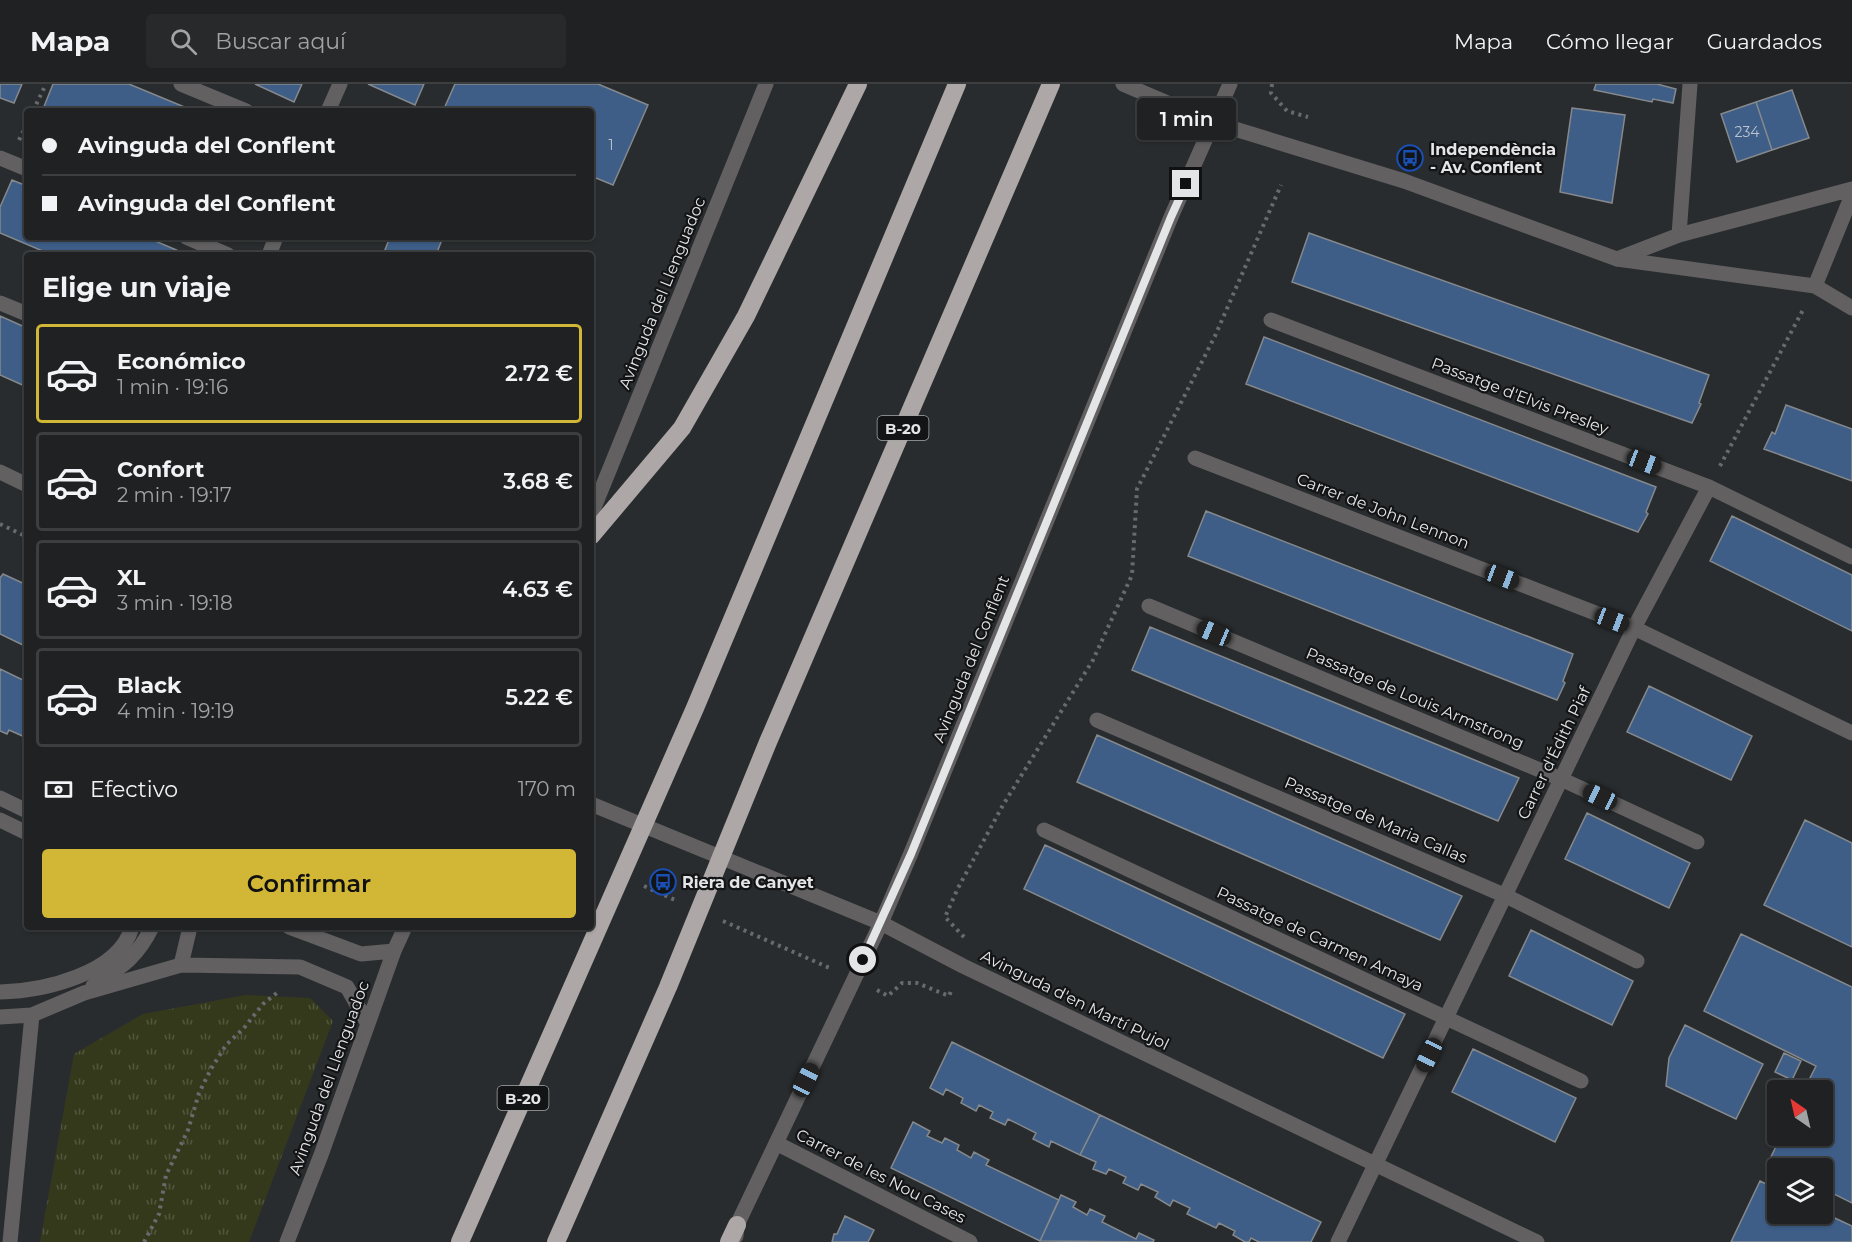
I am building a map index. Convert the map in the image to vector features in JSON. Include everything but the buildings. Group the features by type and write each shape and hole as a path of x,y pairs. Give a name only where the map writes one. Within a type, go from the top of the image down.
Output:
{"highway":[{"path":"594,533 682,428 746,316 858,84"},
{"name":"B-20","path":"460,1242 695,708 957,84"},
{"name":"B-20","path":"556,1242 668,987 768,742 1051,84"},
{"path":"729,1242 736,1233"}],"street":[{"path":"181,84 239,108"},
{"path":"329,108 340,84"},
{"name":"Avinguda del Llenguadoc","path":"594,508 766,84"},
{"path":"1123,84 1212,122 1404,181 1617,259 1815,286 1852,308"},
{"name":"Avinguda del Conflent","path":"736,1233 776,1143 881,923 1171,217 1230,84"},
{"path":"1679,235 1690,84"},
{"path":"0,158 24,168"},
{"path":"1617,259 1679,235 1852,189"},
{"path":"1815,286 1852,195"},
{"path":"193,240 221,252"},
{"path":"0,303 24,314"},
{"name":"Passatge d'Elvis Presley","path":"1271,320 1709,487 1852,557"},
{"name":"Carrer de John Lennon","path":"1195,458 1634,628 1852,733"},
{"path":"0,472 24,484"},
{"name":"Carrer d'Édith Piaf","path":"1338,1242 1634,628 1709,487"},
{"name":"Passatge de Louis Armstrong","path":"1149,606 1561,779 1697,843"},
{"name":"Passatge de Maria Callas","path":"1097,720 1506,896 1637,960"},
{"path":"0,798 24,810"},
{"name":"Avinguda d'en Martí Pujol","path":"594,805 881,923 963,966 1537,1242"},
{"path":"0,820 24,832"},
{"name":"Passatge de Carmen Amaya","path":"1044,830 1581,1081"},
{"path":"0,992 54,984 105,963 119,952 131,930"},
{"path":"84,993 122,966 142,947 150,930"},
{"path":"181,965 189,930"},
{"path":"298,930 360,954 394,951"},
{"name":"Avinguda del Llenguadoc","path":"287,1242 404,930"},
{"path":"0,1017 32,1015 84,993 181,965 300,967 347,987 368,1024"},
{"path":"10,1242 32,1015"},
{"name":"Carrer de les Nou Cases","path":"776,1143 970,1242"}],"path":[{"path":"34,108 46,84"},
{"path":"1272,84 1270,93 1287,111 1308,117"},
{"path":"966,939 945,917 1003,805 1093,660 1132,575 1137,489 1215,336 1281,185"},
{"path":"1709,487 1815,286"},
{"path":"0,524 24,536"},
{"path":"874,988 888,996 902,983 917,983 949,996 953,987"},
{"path":"144,1242 159,1214 166,1175 188,1130 199,1093 211,1070 226,1045 244,1028 263,1004 279,991"}],"green space":[{"path":"246,995 310,998 333,1021 249,1242 40,1242 74,1054 143,1014"}],"place":[{"name":"Independència - Av. Conflent","path":"1410,158"},
{"name":"Riera de Canyet","path":"663,882"}],"route":[{"path":"863,960 911,854 1186,184"}]}
